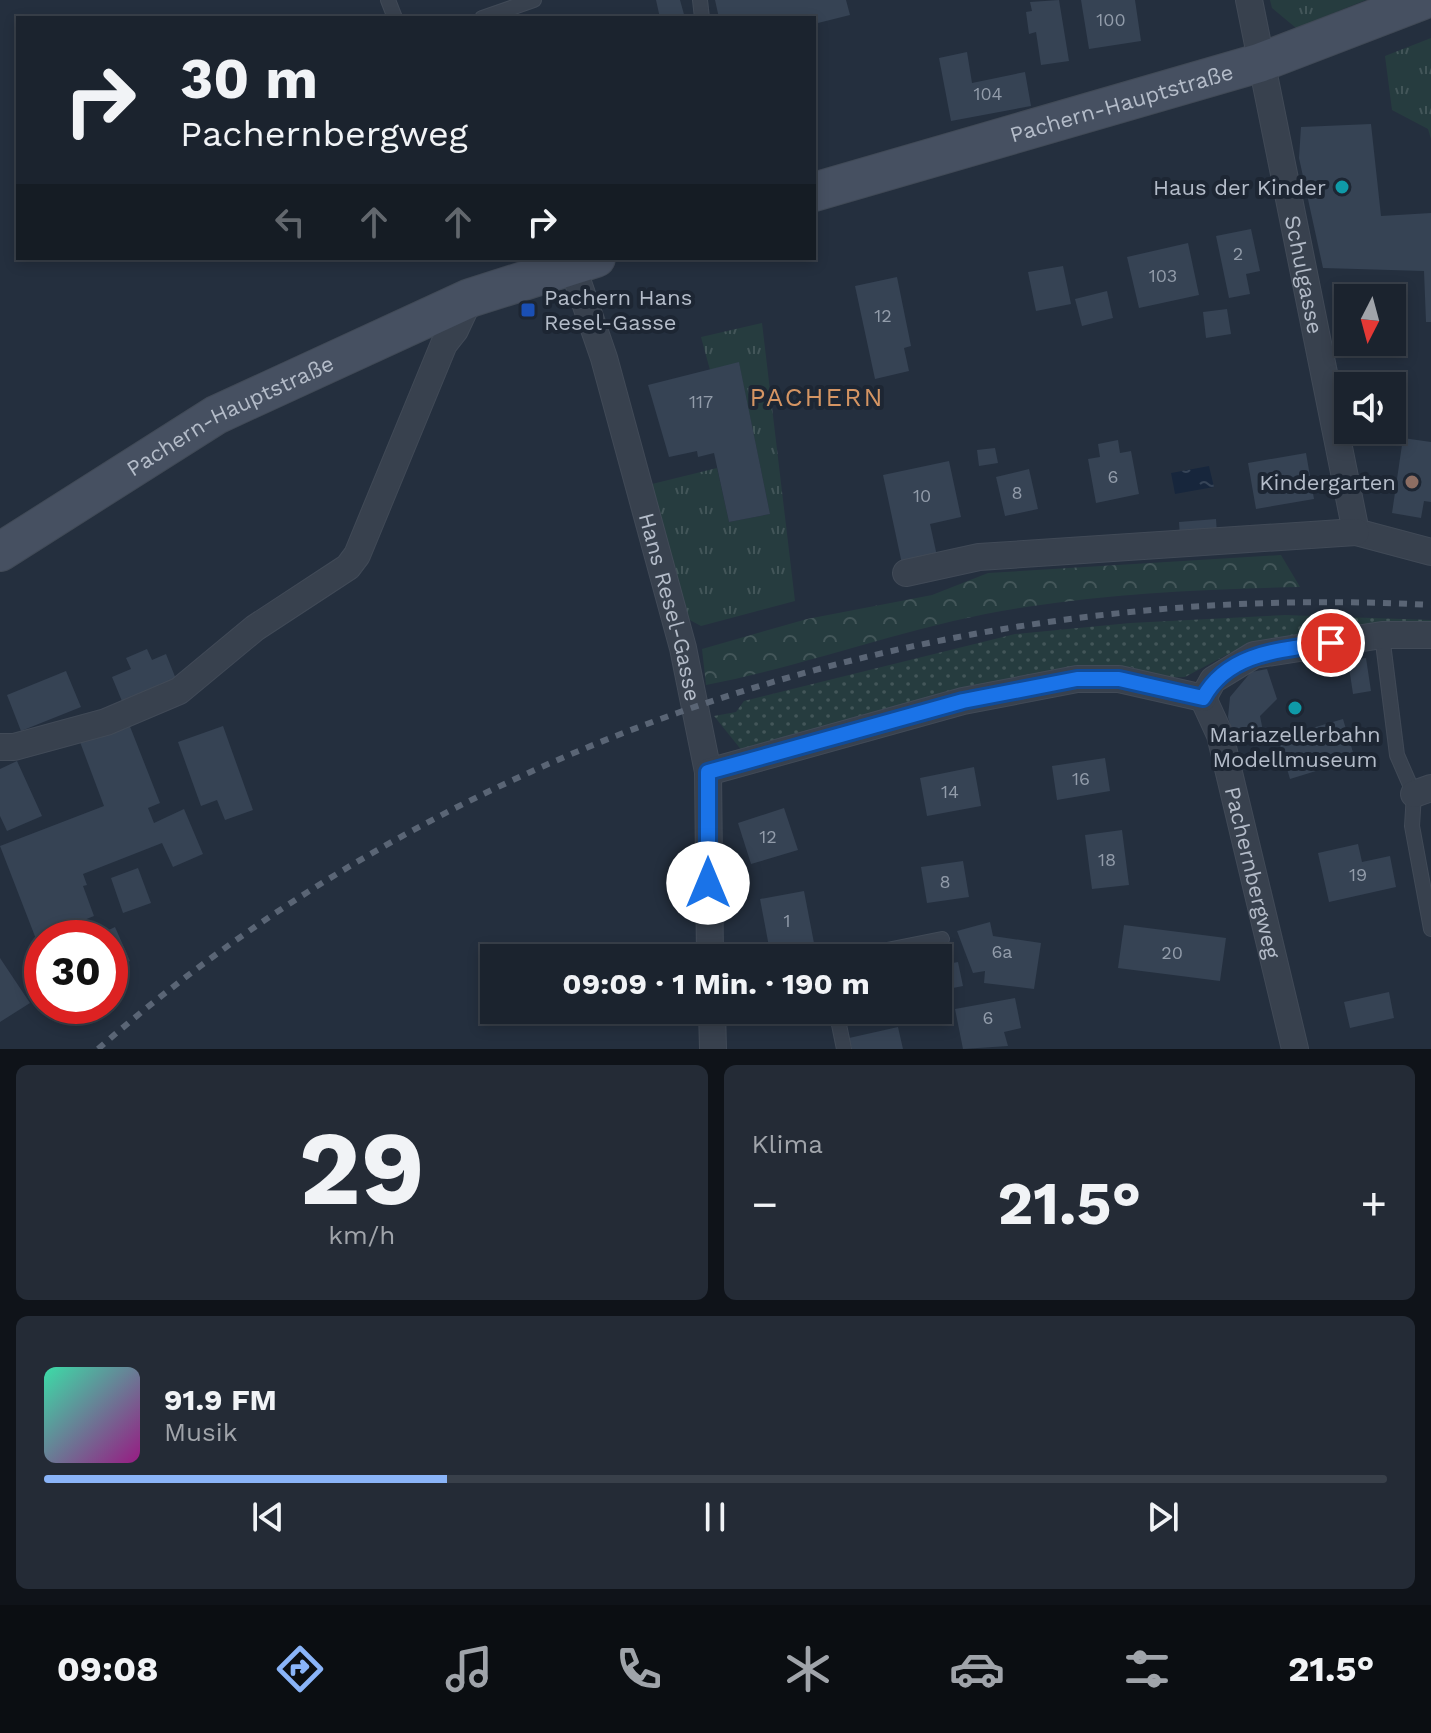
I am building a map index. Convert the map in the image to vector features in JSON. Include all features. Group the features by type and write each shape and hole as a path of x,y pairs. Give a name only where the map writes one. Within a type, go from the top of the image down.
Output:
{"main road":[{"name":"Pachern-Hauptstraße","path":"816,191 1259,63 1423,0"},
{"name":"Pachern-Hauptstraße","path":"0,552 216,415 470,298 567,263"}],"street":[{"name":"Schulgasse","path":"1249,0 1259,63 1309,287 1356,532"},
{"name":"Hans Resel-Gasse","path":"567,263 610,354 664,557 708,772 710,944"},
{"path":"0,747 14,747 106,722 179,691 255,628 348,567 357,555 444,344 455,330 470,298"},
{"path":"906,573 979,557 1356,532 1431,552"},
{"path":"708,772 963,701 1077,679 1119,679 1203,698 1213,680 1254,655 1382,635 1431,635"},
{"name":"Pachernbergweg","path":"1203,698 1220,735 1295,1049"},
{"path":"712,1024 713,1049"}],"lane":[{"path":"488,16 534,0"},
{"path":"1382,635 1397,755 1422,791 1412,826 1431,929"},
{"path":"917,944 942,939"},
{"path":"839,1024 844,1049"}],"green space":[{"path":"1270,0 1366,0 1296,28 1272,8"},
{"path":"1431,38 1431,139 1428,129 1392,110 1385,56"},
{"path":"762,323 795,601 701,626 686,618 652,484 717,468 729,522 770,514 739,363 710,370 701,337"},
{"path":"1281,555 1300,587 1163,592 1026,607 945,623 706,685 702,649 807,619 932,595 988,573"},
{"path":"1285,615 1431,620 1431,625 1362,625 1232,652 1185,677 1163,678 1131,667 1052,676 743,752 714,716 736,712 744,701 1015,634 1130,623"}],"water":[{"path":"1209,466 1214,487 1175,494 1171,473"}],"building":[{"path":"656,0 680,0 684,16 660,16"},
{"path":"715,0 846,0 850,15 816,24 816,16 719,16"},
{"path":"1059,0 1069,61 1041,65 1036,32 1029,34 1026,12 1032,11 1030,2"},
{"path":"1081,0 1135,0 1141,41 1089,49"},
{"path":"967,52 972,83 1025,72 1031,106 951,121 939,58"},
{"name":"Haus der Kinder","path":"1371,124 1381,216 1431,213 1431,322 1426,322 1424,271 1323,268 1299,158 1301,127"},
{"path":"1251,229 1260,271 1246,274 1250,294 1229,298 1216,236"},
{"path":"1188,243 1199,295 1139,308 1127,257"},
{"path":"1063,266 1071,304 1036,311 1028,272"},
{"path":"897,277 911,346 904,348 909,371 875,379 855,286"},
{"path":"1107,291 1113,318 1082,326 1075,299"},
{"path":"1227,309 1231,334 1206,338 1203,312"},
{"path":"739,362 770,514 729,522 714,453 698,457 697,451 669,457 648,385"},
{"path":"1406,438 1431,442 1431,502 1424,501 1421,518 1392,513 1402,444 1406,444"},
{"path":"1118,440 1120,453 1131,451 1139,494 1096,503 1088,459 1100,457 1098,444"},
{"path":"995,448 998,463 979,466 977,450"},
{"path":"1306,453 1314,499 1256,509 1248,463"},
{"path":"949,461 961,517 930,524 937,556 902,564 883,475"},
{"path":"1029,469 1038,509 1005,516 996,477"},
{"path":"1216,519 1217,534 1180,537 1179,522"},
{"path":"147,649 152,660 166,654 178,684 124,706 112,677 131,669 126,658"},
{"path":"1366,658 1371,691 1353,694 1348,660"},
{"path":"1267,669 1277,699 1260,716 1263,731 1234,739 1228,717 1230,697 1251,672"},
{"path":"66,671 81,707 21,731 7,695"},
{"path":"1343,719 1355,759 1290,779 1278,738"},
{"path":"129,724 160,803 148,808 154,823 184,809 203,854 173,867 162,843 83,874 87,885 83,886 94,916 84,920 29,920 0,846 104,806 80,742"},
{"path":"223,726 253,810 225,820 217,800 201,806 178,742"},
{"path":"1105,758 1110,791 1057,800 1052,766"},
{"path":"17,761 42,816 7,831 0,816 0,769"},
{"path":"974,767 981,806 927,816 920,778"},
{"path":"784,808 798,850 751,864 738,823"},
{"path":"1122,830 1129,885 1092,889 1085,835"},
{"path":"1358,844 1362,862 1390,856 1396,887 1329,902 1318,853"},
{"path":"963,861 969,897 927,903 921,867"},
{"path":"138,868 151,903 123,913 111,878"},
{"path":"804,891 814,943 768,944 760,899"},
{"path":"990,922 993,936 1041,943 1034,989 984,983 985,971 973,973 957,931"},
{"path":"1124,925 1226,938 1220,981 1118,968"},
{"path":"0,958 24,994 24,1007 0,1022"},
{"path":"958,962 963,986 952,988 952,963"},
{"path":"1389,992 1394,1018 1350,1028 1344,1002"},
{"path":"1015,998 1021,1028 1004,1032 1008,1046 963,1049 955,1009"},
{"path":"898,1027 903,1049 852,1049 849,1038"}],"railway":[{"path":"98,1049 240,938 392,842 553,762 721,698 895,650 1072,619 1252,604 1431,605"}],"place":[{"name":"Haus der Kinder","path":"1342,187"},
{"name":"Pachern Hans Resel-Gasse","path":"528,310"},
{"name":"Kindergarten","path":"1412,482"},
{"name":"Mariazellerbahn Modellmuseum","path":"1295,708"}],"district":[{"name":"PACHERN","path":"817,397"}],"route":[{"path":"708,883 708,772 963,701 1077,679 1119,679 1203,698 1213,680 1254,655 1331,643"}]}
